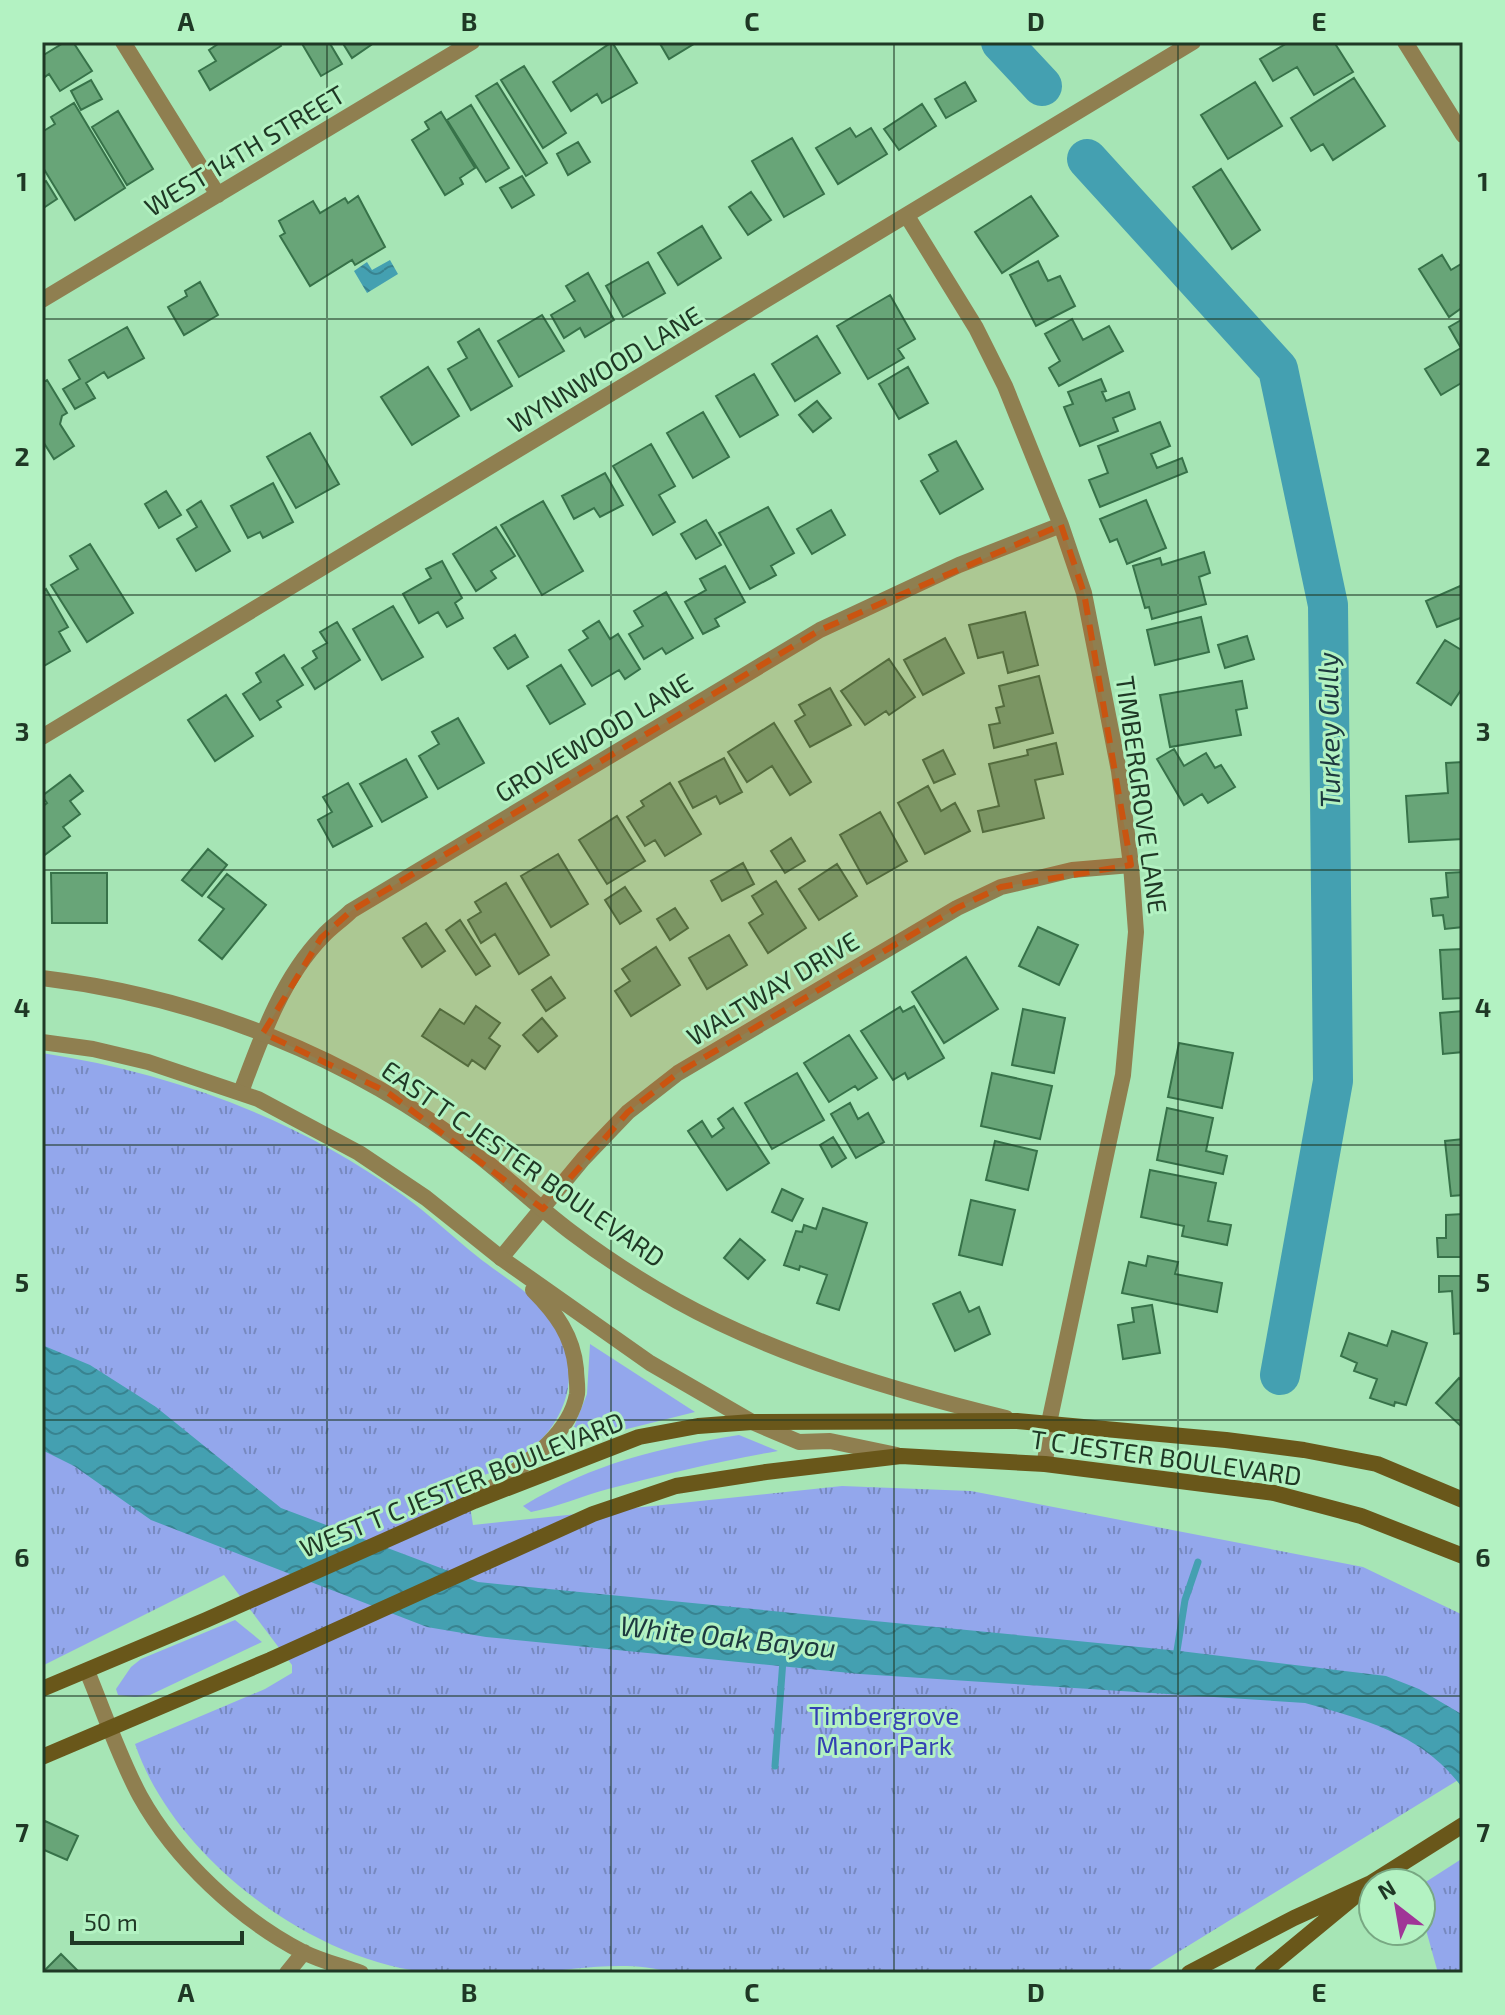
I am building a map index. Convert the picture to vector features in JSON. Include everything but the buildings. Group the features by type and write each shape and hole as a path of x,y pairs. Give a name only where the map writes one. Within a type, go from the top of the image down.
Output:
{"main road":[{"name":"T C JESTER BOULEVARD","path":"1017,1421 1304,1450 1377,1464 1463,1500"},
{"name":"WEST T C JESTER BOULEVARD","path":"42,1689 474,1501 639,1437 698,1426 752,1422 1017,1421"},
{"name":"T C JESTER BOULEVARD","path":"901,1456 1045,1464 1274,1493 1361,1516 1463,1556"},
{"path":"42,1757 270,1660 593,1514 676,1486 901,1456"},
{"path":"1397,1867 1463,1825"},
{"path":"1189,1973 1294,1918 1357,1889"},
{"path":"1262,1973 1357,1895"}],"street":[{"path":"123,42 218,195"},
{"name":"WEST 14TH STREET","path":"42,300 472,42"},
{"name":"WYNNWOOD LANE","path":"42,737 1193,42"},
{"path":"1405,42 1463,135"},
{"name":"TIMBERGROVE LANE","path":"907,216 976,328 1005,386 1061,525 1084,593 1119,771 1131,865 1136,932 1123,1075 1049,1423 1045,1464"},
{"name":"GROVEWOOD LANE","path":"241,1092 263,1033 287,985 321,938 351,911 820,630 959,565 1061,525"},
{"name":"WALTWAY DRIVE","path":"501,1258 583,1159 628,1112 678,1073 944,916 1001,887 1072,870 1131,865"},
{"name":"EAST T C JESTER BOULEVARD","path":"42,978 101,985 177,1003 281,1039 387,1092 476,1154 573,1233 676,1300 747,1337 921,1397 1017,1421"},
{"path":"42,1042 93,1049 148,1062 241,1092 359,1153 426,1198 501,1258 650,1363 752,1422 799,1442 830,1441 901,1456"},
{"path":"474,1501 542,1449 563,1426 577,1393 574,1349 554,1311 501,1258"},
{"path":"87,1671 140,1795 197,1873 238,1910 304,1952 361,1973"},
{"path":"287,1973 304,1952"}],"highlighted area":[{"path":"1061,525 1084,593 1131,865 1001,887 957,908 678,1073 628,1112 543,1209 387,1092 263,1033 321,938 351,911 820,630"}],"green space":[{"name":"Timbergrove Manor Park","path":"42,1053 185,1086 276,1122 320,1144 404,1196 544,1310 558,1330 566,1353 569,1377 565,1400 550,1430 526,1453 497,1470 466,1481 473,1525 842,1486 971,1491 1363,1567 1463,1615 1463,1777 1144,1973 673,1973 619,1966 517,1974 447,1974 390,1966 344,1950 298,1927 255,1899 216,1865 182,1827 154,1787 135,1744 265,1689 292,1673 292,1665 224,1575 42,1666"},
{"path":"590,1344 695,1412 571,1441 587,1394"},
{"path":"739,1435 778,1451 650,1478 541,1510 531,1512 523,1506 576,1478 627,1459"},
{"path":"235,1620 262,1642 150,1695 118,1695 116,1689 131,1667 141,1659"},
{"path":"1463,1858 1463,1973 1438,1973 1431,1947 1437,1947 1437,1875"}],"water":[{"path":"390,260 398,274 367,293 354,271 367,262 372,270"},
{"name":"White Oak Bayou","path":"42,1345 90,1365 156,1407 281,1508 478,1582 1180,1651 1386,1676 1419,1689 1463,1715 1463,1789 1431,1755 1393,1732 1305,1703 860,1674 486,1637 427,1627 151,1520 74,1466 42,1450"}],"waterway":[{"name":"Turkey Gully","path":"1001,42 1042,86"},
{"name":"Turkey Gully","path":"1087,159 1278,369 1328,605 1333,1081 1280,1375"},
{"path":"1176,1657 1185,1600 1198,1562"},
{"name":"White Oak Bayou","path":"775,1766 783,1660"}]}
